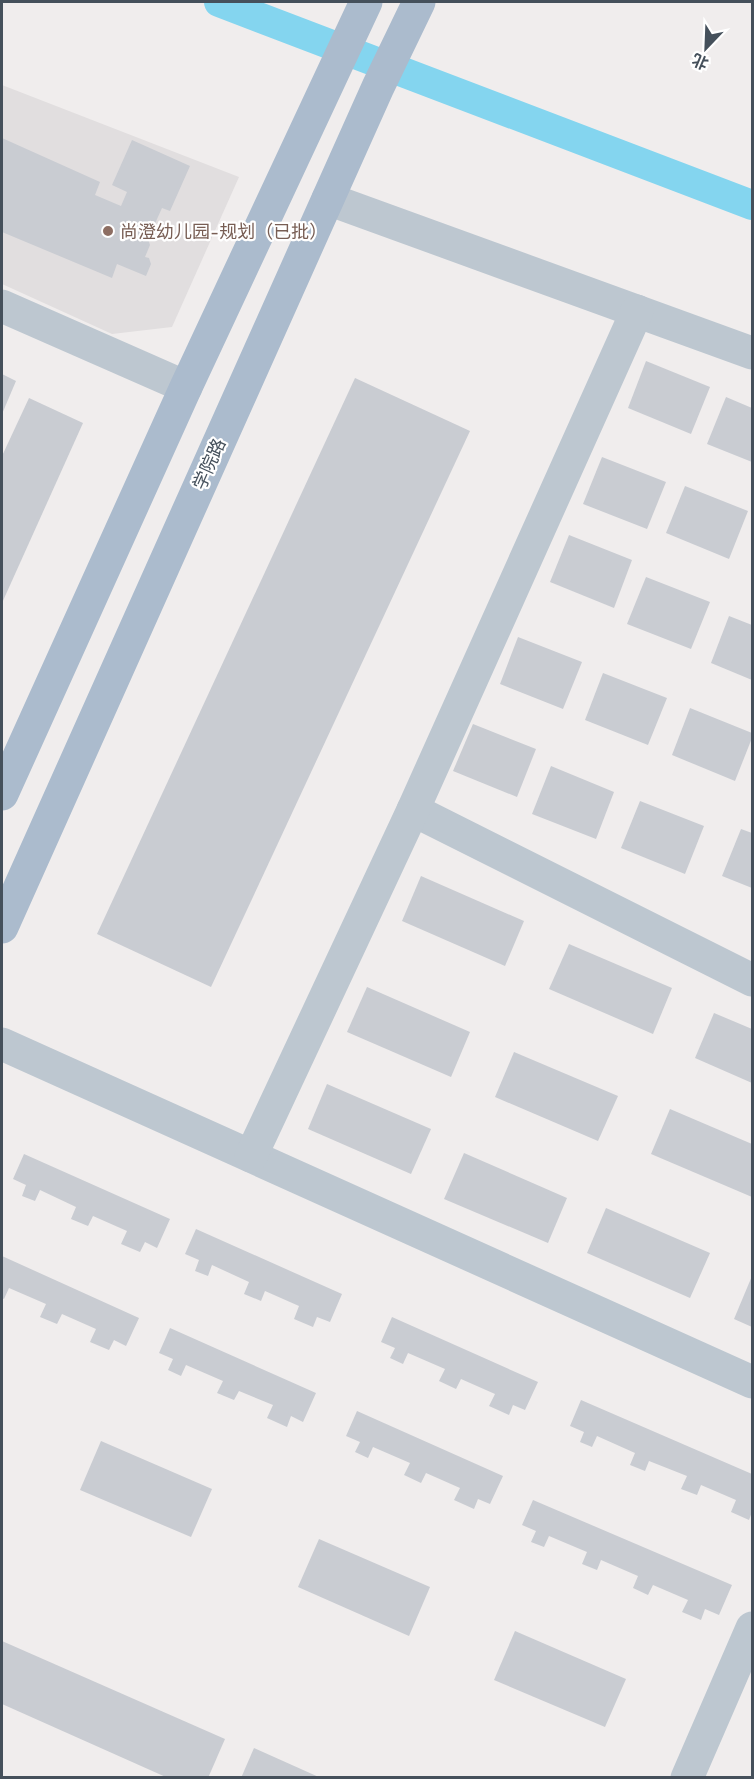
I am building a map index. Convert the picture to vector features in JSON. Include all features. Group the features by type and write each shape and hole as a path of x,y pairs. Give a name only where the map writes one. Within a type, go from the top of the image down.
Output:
{"main road":[{"path":"2,794 186,387 366,2"},
{"name":"学院路","path":"2,927 378,87 419,2"}],"street":[{"path":"328,199 753,353"},
{"path":"2,306 186,387"},
{"path":"251,1156 413,810 638,311"},
{"path":"413,810 753,980"},
{"path":"2,1044 753,1382"},
{"path":"687,1778 753,1628"}],"shaded area":[{"name":"尚澄幼儿园-规划（已批）","path":"2,85 239,177 172,327 112,334 2,284"}],"building":[{"path":"2,138 100,182 95,195 121,206 127,192 112,185 132,140 190,166 170,211 162,208 148,239 150,245 145,257 149,258 151,264 146,276 117,264 112,278 2,232"},
{"path":"646,361 710,387 691,434 628,408"},
{"path":"2,374 16,381 2,414"},
{"path":"355,378 470,431 211,987 97,934"},
{"path":"726,397 752,408 752,462 707,444"},
{"path":"29,398 83,423 2,603 2,456"},
{"path":"602,457 666,482 647,529 583,504"},
{"path":"685,486 748,511 729,559 666,533"},
{"path":"569,535 632,560 614,608 550,582"},
{"path":"646,577 710,602 691,649 627,624"},
{"path":"729,616 752,625 752,680 711,663"},
{"path":"518,637 582,662 563,709 500,684"},
{"path":"603,673 667,698 648,745 585,720"},
{"path":"690,708 752,733 735,781 672,755"},
{"path":"473,724 536,749 517,797 453,771"},
{"path":"551,766 614,792 596,839 532,814"},
{"path":"640,801 704,826 685,874 621,848"},
{"path":"741,829 752,833 752,888 722,876"},
{"path":"421,876 524,921 505,966 402,921"},
{"path":"569,944 672,988 653,1034 549,989"},
{"path":"367,987 470,1032 451,1077 347,1032"},
{"path":"714,1013 752,1029 752,1083 695,1058"},
{"path":"514,1052 618,1096 598,1141 495,1097"},
{"path":"327,1084 431,1129 411,1174 308,1129"},
{"path":"670,1109 752,1144 752,1197 651,1154"},
{"path":"464,1153 567,1198 548,1243 444,1199"},
{"path":"24,1154 170,1219 157,1248 145,1242 140,1252 121,1244 127,1231 93,1216 88,1226 71,1219 76,1207 40,1190 35,1201 22,1196 26,1185 13,1179"},
{"path":"606,1208 710,1253 690,1298 587,1253"},
{"path":"196,1229 342,1294 330,1322 317,1317 313,1327 294,1319 299,1306 265,1291 261,1301 244,1294 249,1282 212,1265 208,1276 195,1271 199,1260 185,1254"},
{"path":"2,1256 139,1318 126,1346 114,1340 109,1350 90,1342 96,1329 62,1314 57,1324 40,1317 46,1304 9,1288 4,1299 2,1298"},
{"path":"752,1276 752,1327 734,1319"},
{"path":"392,1317 538,1382 525,1410 513,1405 509,1415 489,1406 495,1394 461,1379 456,1389 439,1381 445,1369 408,1353 403,1364 390,1358 395,1348 381,1342"},
{"path":"170,1328 316,1393 303,1422 291,1416 287,1427 267,1418 273,1405 239,1391 234,1400 217,1393 223,1381 186,1365 181,1376 168,1370 173,1359 159,1353"},
{"path":"581,1400 752,1474 752,1512 749,1520 731,1512 736,1500 701,1485 697,1495 681,1489 687,1476 649,1461 645,1471 630,1465 635,1453 597,1436 592,1447 580,1442 584,1432 570,1426"},
{"path":"357,1411 503,1476 490,1504 478,1499 474,1509 454,1500 460,1488 426,1473 421,1483 404,1475 410,1463 373,1447 368,1458 355,1452 360,1442 346,1436"},
{"path":"101,1441 212,1489 191,1537 80,1490"},
{"path":"533,1500 732,1585 719,1615 705,1609 701,1620 682,1612 688,1600 653,1585 648,1595 633,1588 638,1576 601,1560 597,1570 582,1564 587,1552 549,1536 544,1547 531,1542 536,1531 522,1525"},
{"path":"319,1539 430,1587 409,1636 298,1587"},
{"path":"515,1631 626,1679 605,1727 494,1680"},
{"path":"2,1641 225,1739 208,1778 168,1778 2,1704"},
{"path":"254,1748 321,1778 241,1778"}],"waterway":[{"path":"219,2 752,205"}],"place":[{"name":"尚澄幼儿园-规划（已批）","path":"108,231"}]}
